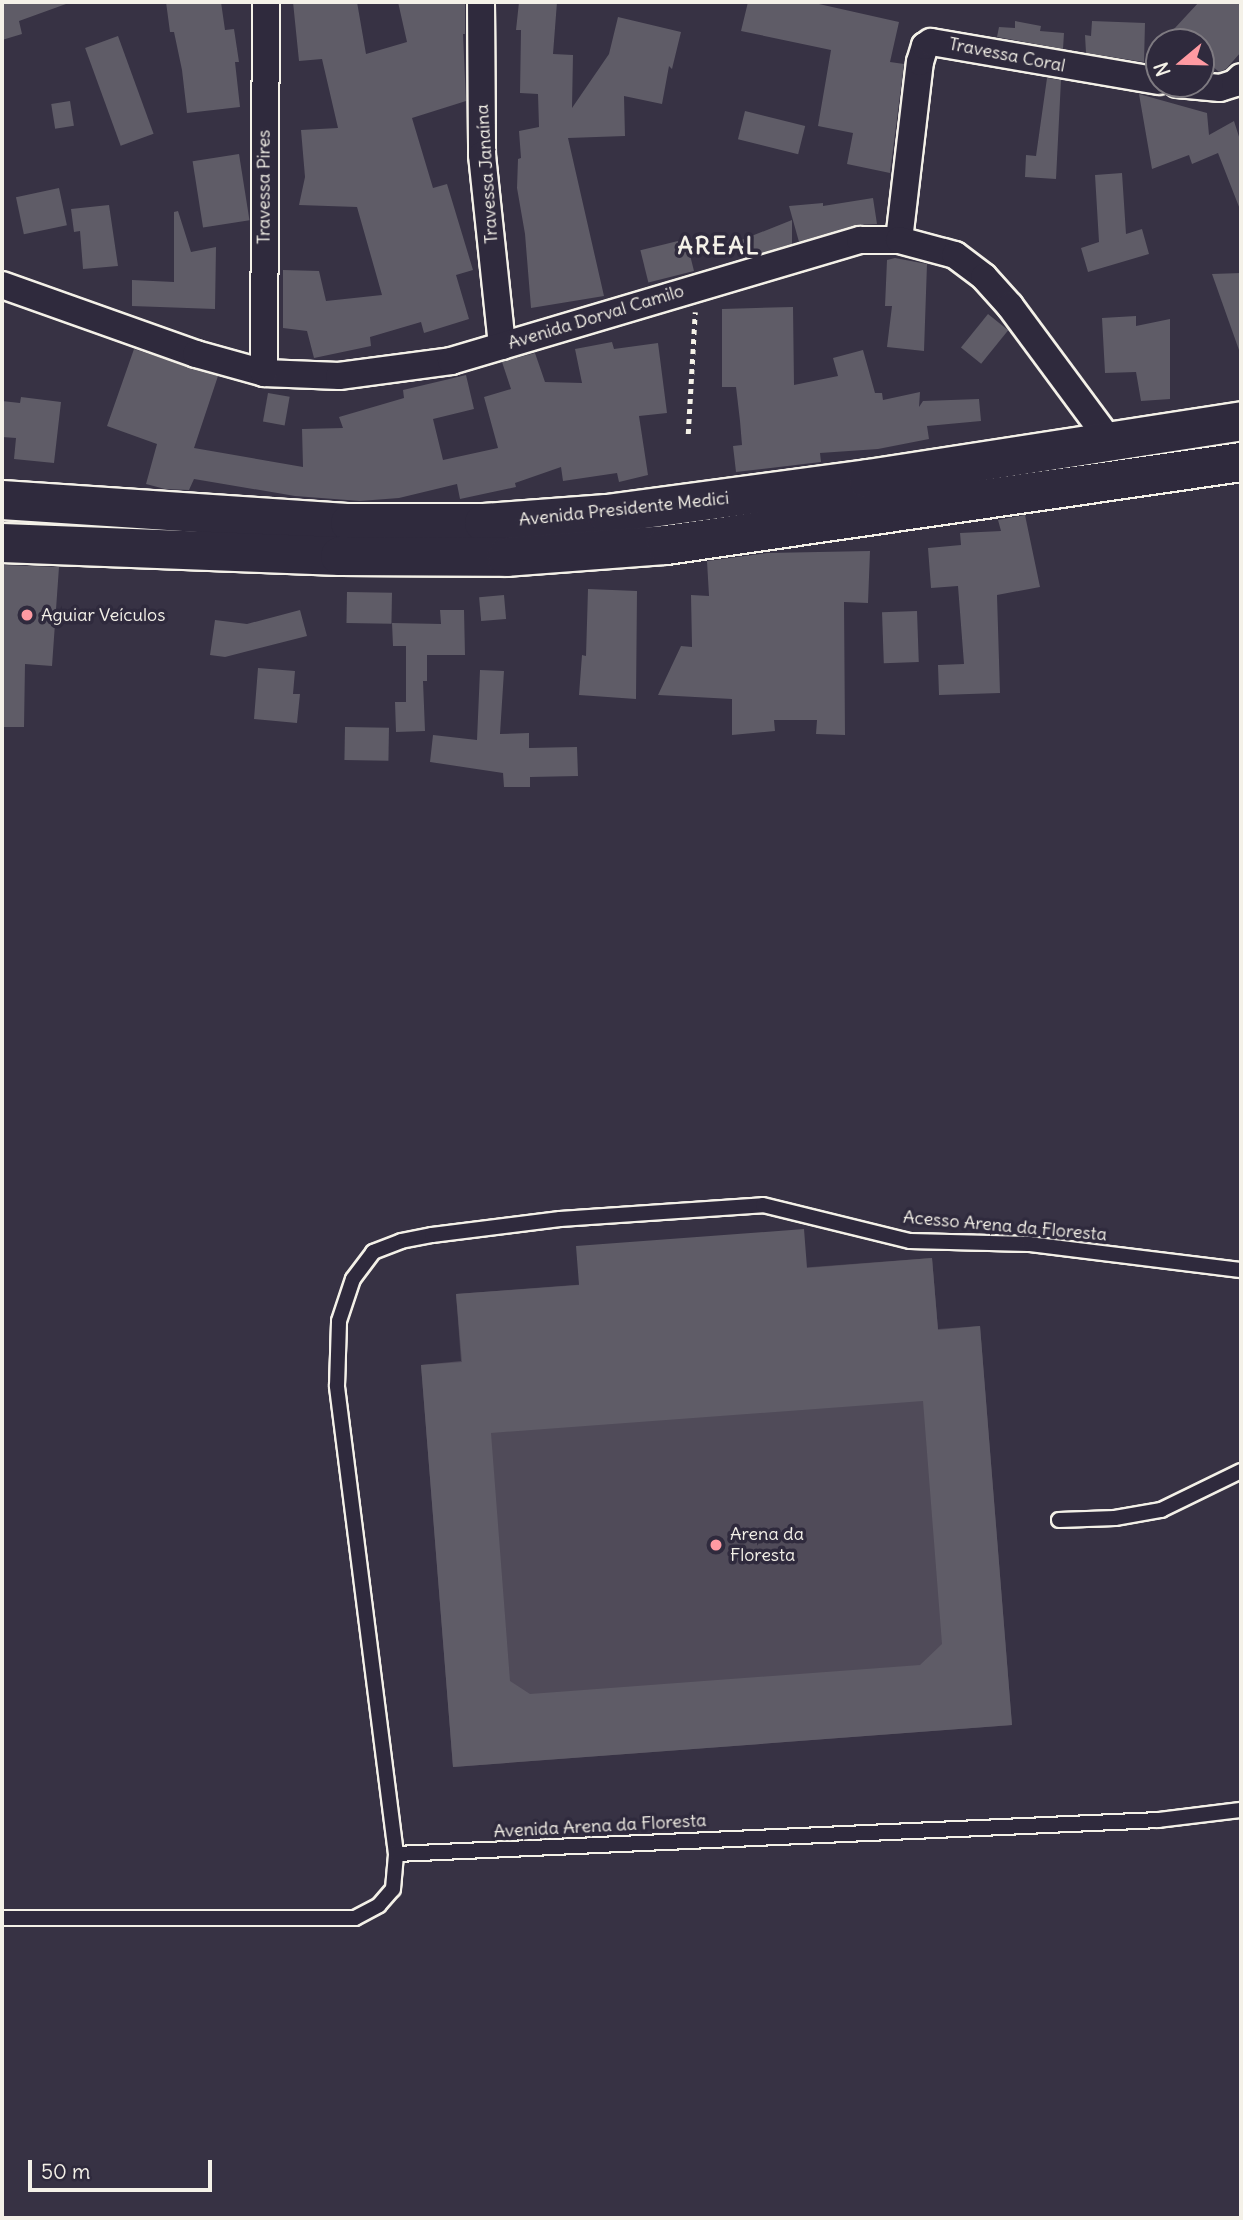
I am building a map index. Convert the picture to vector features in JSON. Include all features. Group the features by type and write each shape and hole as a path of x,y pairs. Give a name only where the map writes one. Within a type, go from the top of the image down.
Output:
{"main road":[{"name":"Avenida Presidente Medici","path":"2,500 351,523 484,523 648,509 868,479 1241,421"},
{"name":"Avenida Presidente Medici","path":"2,542 340,556 506,557 666,545 1241,462"}],"street":[{"name":"Travessa Pires","path":"264,373 266,2"},
{"name":"Travessa Janaína","path":"481,2 482,155 502,346"},
{"name":"Travessa Coral","path":"899,240 920,62 925,46 930,42 1145,79"},
{"path":"1215,88 1235,83 1241,77"},
{"name":"Avenida Dorval Camilo","path":"2,285 196,354 264,373 339,376 452,361 696,286 860,240 899,240 955,255 984,277 1010,306 1110,441"}],"lane":[{"name":"Acesso Arena da Floresta","path":"396,1854 337,1386 339,1321 353,1279 373,1252 401,1241 432,1235 560,1219 763,1205 910,1241 1029,1244 1241,1270"},
{"path":"1059,1520 1115,1518 1161,1510 1241,1471"},
{"name":"Avenida Arena da Floresta","path":"396,1854 1158,1820 1241,1810"},
{"path":"2,1918 355,1918 379,1905 393,1889 396,1854"}],"path":[{"path":"688,434 696,286"}],"shaded area":[{"name":"Arena da Floresta","path":"932,1258 938,1329 980,1326 1012,1725 453,1767 421,1365 461,1361 456,1294"}],"building":[{"path":"2,2 66,4 19,21 22,34 2,40"},
{"path":"166,2 221,2 225,30 234,29 239,62 235,62 240,107 187,113 182,70 174,32 170,32"},
{"path":"293,2 357,2 366,54 407,42 398,2 465,2 463,34 466,101 412,118 433,188 447,184 473,270 456,275 469,319 424,333 421,322 370,337 371,346 314,358 307,331 283,328 283,270 319,271 326,301 382,295 357,207 299,205 305,177 301,130 338,128 322,59 299,61"},
{"path":"519,2 557,2 553,54 573,55 572,108 609,54 618,17 681,32 672,69 669,66 662,104 624,96 625,136 568,138 604,296 531,308 525,234 517,188 518,159 521,158 519,131 539,127 538,94 520,93 521,30 516,30"},
{"path":"748,2 810,2 899,22 890,62 904,64 890,173 847,164 853,133 818,126 831,50 741,31"},
{"path":"1199,2 1241,2 1241,52 1226,69 1219,72 1215,68 1215,28 1175,28"},
{"path":"1015,21 1041,26 1040,31 1064,33 1063,49 997,37 999,27 1015,28"},
{"path":"1092,21 1145,23 1144,62 1086,53 1085,35 1091,36"},
{"path":"118,36 154,134 121,146 85,48"},
{"path":"1047,78 1061,80 1056,179 1025,177 1026,155 1036,156"},
{"path":"1139,94 1145,98 1207,113 1209,135 1234,121 1241,143 1241,212 1218,153 1192,164 1189,155 1152,169"},
{"path":"70,101 74,126 55,129 51,104"},
{"path":"745,111 805,126 798,154 738,139"},
{"path":"239,154 249,220 203,228 193,161"},
{"path":"1122,173 1126,234 1142,229 1149,254 1088,272 1081,248 1099,242 1095,175"},
{"path":"59,188 67,225 24,234 16,197"},
{"path":"873,198 877,224 856,225 799,242 789,206 823,203 823,206"},
{"path":"109,205 118,266 83,269 80,231 74,232 71,209"},
{"path":"178,211 191,252 216,247 215,309 132,306 132,280 174,282 174,212"},
{"path":"792,220 792,244 745,258 739,241"},
{"path":"686,239 694,271 648,282 640,250"},
{"path":"895,258 927,264 924,351 887,347 892,306 885,306 887,260"},
{"path":"1241,273 1241,349 1239,350 1212,274"},
{"path":"793,307 794,385 838,376 833,358 863,350 875,393 882,393 883,400 920,392 919,407 923,401 979,399 981,421 927,426 929,439 878,449 820,453 821,462 736,472 733,446 742,445 740,421 736,387 722,387 722,309"},
{"path":"988,314 1008,330 981,364 961,347"},
{"path":"1136,316 1136,326 1170,319 1170,399 1141,401 1136,372 1105,373 1102,318"},
{"path":"612,342 614,349 658,343 667,413 639,416 648,475 619,482 617,473 563,481 561,467 515,483 516,487 460,499 457,484 399,498 360,501 295,496 194,479 189,490 165,489 146,484 157,444 107,426 134,349 218,376 194,448 303,467 302,429 343,428 339,417 404,398 403,390 466,375 474,409 433,419 443,460 498,448 484,397 511,389 502,362 535,353 545,382 582,383 575,349"},
{"path":"268,393 290,397 285,425 263,422"},
{"path":"21,397 61,402 54,463 14,459 16,438 2,437 2,401 20,403"},
{"path":"1025,515 1040,587 997,595 1000,693 939,695 938,665 964,664 958,586 931,588 928,548 961,545 960,533 1001,531 998,520"},
{"path":"870,551 868,603 844,602 845,735 816,734 817,720 774,720 775,731 732,735 732,699 658,695 681,646 692,647 691,595 709,596 707,561 767,553"},
{"path":"3,565 59,567 52,666 25,664 24,727 2,727"},
{"path":"588,589 637,591 636,699 579,695 582,655 586,656"},
{"path":"347,592 392,593 391,624 346,623"},
{"path":"504,595 506,619 481,621 479,597"},
{"path":"300,610 307,636 225,657 210,655 215,620 247,624"},
{"path":"440,610 464,610 465,655 427,655 427,681 423,681 425,731 396,732 395,702 406,702 406,646 393,646 392,623 441,624"},
{"path":"917,611 919,662 884,663 882,612"},
{"path":"258,668 295,671 293,694 300,694 297,723 254,719"},
{"path":"480,670 504,671 500,734 529,733 529,748 577,747 578,776 530,777 530,787 504,787 503,773 430,762 433,735 477,740"},
{"path":"345,727 389,728 388,761 344,760"},
{"path":"804,1229 807,1268 932,1258 938,1330 980,1326 1012,1725 453,1767 421,1365 462,1362 456,1294 579,1285 576,1246","holes":["923,1401 942,1644 920,1665 530,1694 510,1681 491,1433"]}],"place":[{"name":"Aguiar Veículos","path":"27,615"},
{"name":"Arena da Floresta","path":"716,1545"}],"district":[{"name":"AREAL","path":"719,246"}]}
